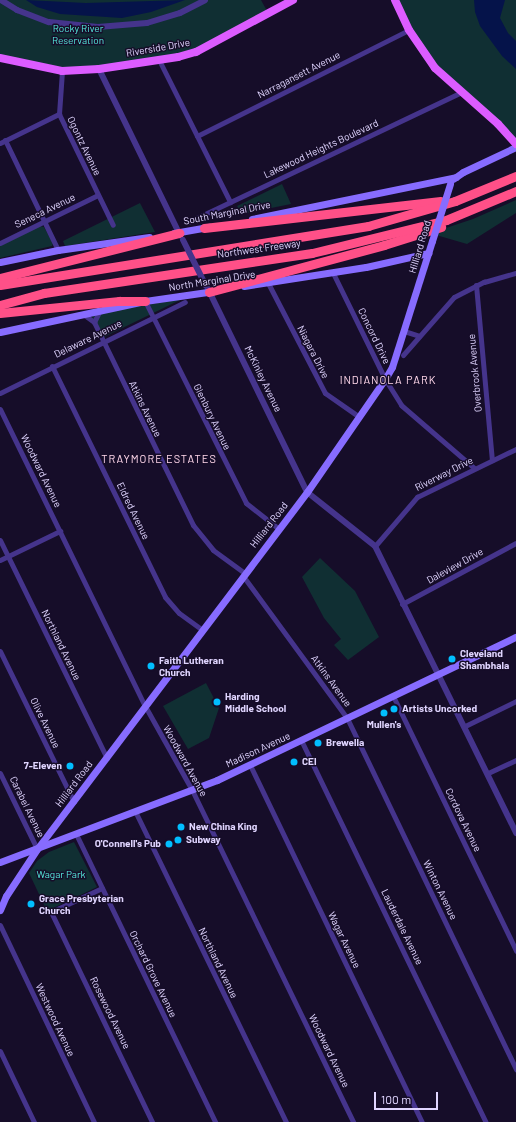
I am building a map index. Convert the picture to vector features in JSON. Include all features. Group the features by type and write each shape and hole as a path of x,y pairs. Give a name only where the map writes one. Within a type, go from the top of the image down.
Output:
{"highway":[{"name":"Northwest Freeway","path":"0,285 331,234 368,226 455,201 516,176"},
{"path":"208,289 392,243 478,214 516,193"},
{"name":"Northwest Freeway","path":"0,305 44,293 312,253 446,220 516,193"},
{"path":"204,228 455,201"},
{"path":"0,278 181,236"},
{"path":"0,313 84,304 145,301"}],"main road":[{"name":"Riverside Drive","path":"0,58 62,71 99,69 159,60 196,52 293,0"},
{"path":"395,0 409,30 435,68 498,124 516,146"},
{"name":"Hilliard Road","path":"0,910 37,849 307,492 358,416 385,379 392,367 404,331 450,184 456,177 516,146"},
{"name":"South Marginal Drive","path":"0,262 58,250 181,236 204,228 456,177"},
{"name":"North Marginal Drive","path":"0,332 208,289 268,283 333,273 428,253"},
{"name":"Madison Avenue","path":"0,862 192,790 250,765 516,637"}],"street":[{"path":"1,0 17,10 49,22 98,28 147,23 180,13 205,0"},
{"name":"Narragansett Avenue","path":"198,136 409,30"},
{"path":"159,60 230,202"},
{"name":"McKinley Avenue","path":"99,69 307,492 375,546 402,604 440,674 514,823 516,833"},
{"name":"Ogontz Avenue","path":"62,71 59,114 113,225"},
{"name":"Lakewood Heights Boulevard","path":"188,222 462,92"},
{"path":"58,250 45,222 2,141 59,114"},
{"name":"Seneca Avenue","path":"0,243 98,195"},
{"name":"Concord Drive","path":"333,273 385,379 408,412 474,468"},
{"path":"403,355 454,297 496,277 516,274"},
{"name":"Niagara Drive","path":"268,283 324,394 358,416"},
{"name":"Overbrook Avenue","path":"476,286 492,460"},
{"name":"Glenbury Avenue","path":"145,301 246,503 279,528"},
{"name":"Delaware Avenue","path":"0,393 52,366 185,302"},
{"path":"83,314 94,322 98,312"},
{"name":"Atkins Avenue","path":"94,322 102,342 193,525 213,550 244,574 347,718"},
{"path":"404,331 419,336"},
{"name":"Eldred Avenue","path":"52,366 165,596 178,613 202,630"},
{"name":"Woodward Avenue","path":"0,409 145,706 192,790 353,1122"},
{"name":"Riverway Drive","path":"375,546 417,497 474,468 516,449"},
{"path":"0,560 60,531"},
{"name":"Northland Avenue","path":"0,540 107,758"},
{"name":"Daleview Drive","path":"402,604 516,543"},
{"name":"Olive Avenue","path":"0,651 74,802"},
{"name":"Cordova Avenue","path":"393,696 516,951"},
{"path":"465,726 516,701"},
{"name":"Winton Avenue","path":"347,718 516,1069"},
{"name":"Lauderdale Avenue","path":"301,740 486,1122"},
{"path":"488,773 516,760"},
{"name":"Wagar Avenue","path":"250,765 422,1122"},
{"name":"Carabel Avenue","path":"0,773 37,849"},
{"name":"Northland Avenue","path":"134,811 286,1122"},
{"name":"Orchard Grove Avenue","path":"76,834 215,1122"},
{"name":"Rosewood Avenue","path":"102,888 51,912 152,1122"},
{"name":"Westwood Avenue","path":"0,926 94,1122"},
{"path":"0,1051 34,1122"}],"green space":[{"name":"Rocky River Reservation","path":"0,0 261,0 267,11 187,53 101,67 68,68 0,56"},
{"path":"397,0 516,0 516,146 434,68"},
{"path":"282,184 291,204 242,214 237,206"},
{"path":"516,200 516,213 467,244 436,235 437,231 473,219"},
{"path":"140,203 155,232 65,246 63,241"},
{"path":"40,226 44,227 53,243 52,246 0,258 0,246"},
{"path":"182,299 102,338 92,318 94,314"},
{"path":"320,558 355,591 379,637 348,660 334,645 341,639 324,618 302,577"},
{"path":"206,683 219,708 209,738 188,749 163,706"},
{"name":"Wagar Park","path":"74,842 97,887 47,911 29,873 37,861 49,852"}],"shaded area":[{"path":"26,0 86,3 185,0 151,12 122,18 60,14 37,7"},
{"path":"474,0 505,0 500,18 508,33 516,41 516,69 502,56 480,26 475,12"}],"place":[{"name":"Cleveland Shambhala","path":"452,659"},
{"name":"Faith Lutheran Church","path":"151,666"},
{"name":"Harding Middle School","path":"217,702"},
{"name":"Artists Uncorked","path":"394,709"},
{"name":"Mullen's","path":"384,713"},
{"name":"Brewella","path":"318,743"},
{"name":"CEI","path":"294,762"},
{"name":"7-Eleven","path":"70,766"},
{"name":"New China King","path":"181,827"},
{"name":"Subway","path":"178,840"},
{"name":"O'Connell's Pub","path":"169,844"},
{"name":"Grace Presbyterian Church","path":"31,904"}],"district":[{"name":"INDIANOLA PARK","path":"388,380"},
{"name":"TRAYMORE ESTATES","path":"159,459"}]}
